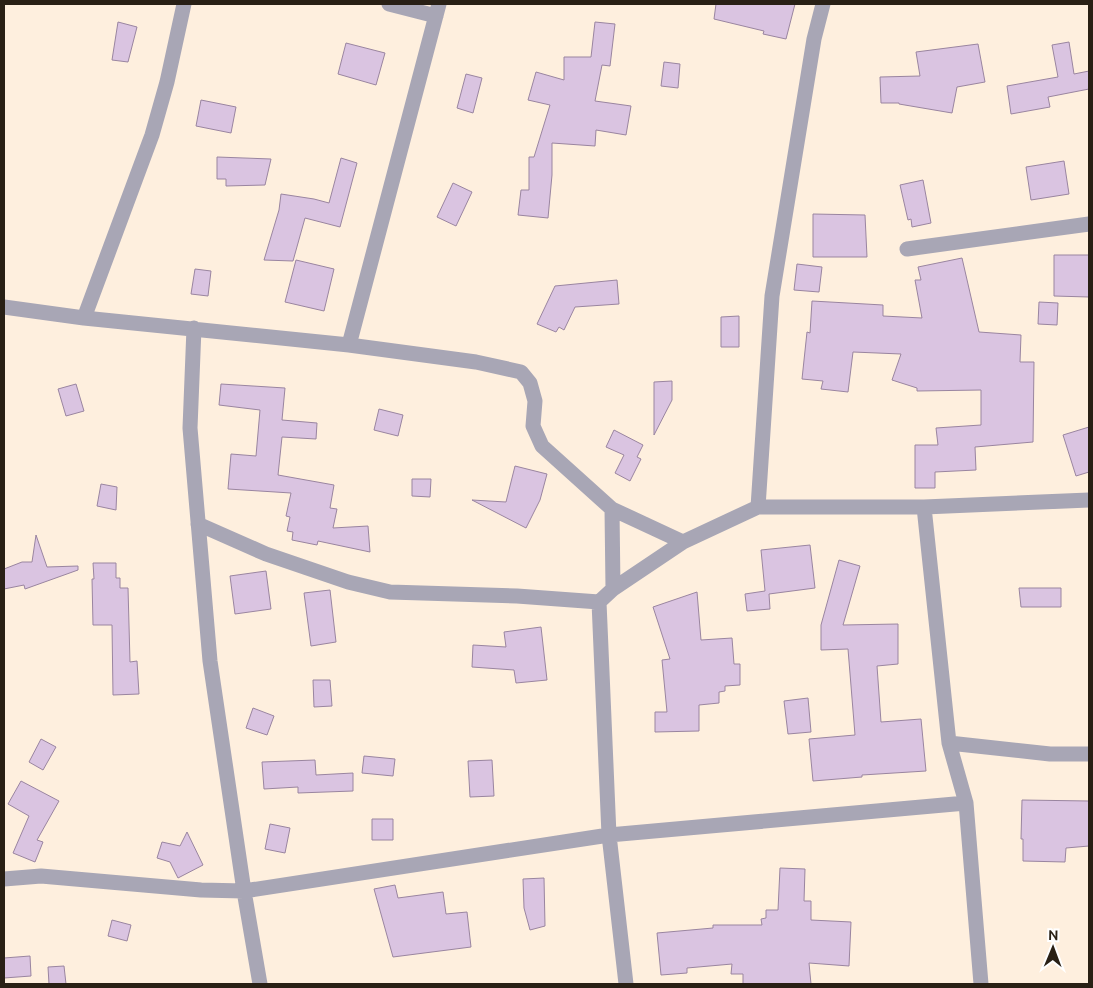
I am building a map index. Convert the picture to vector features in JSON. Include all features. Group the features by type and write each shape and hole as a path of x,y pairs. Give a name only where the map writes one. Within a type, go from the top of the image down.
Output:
{"street":[{"path":"84,318 152,135 167,82 184,4"},
{"path":"349,345 438,10 389,4"},
{"path":"758,507 772,296 814,39 823,4"},
{"path":"907,249 1089,224"},
{"path":"4,307 84,318 349,345 476,362 521,372 530,383 534,401 533,426 542,446 612,509 683,542"},
{"path":"194,328 190,428 210,661 244,891 260,984"},
{"path":"198,524 266,554 348,582 390,592 517,596 599,602 613,589 683,542 758,507 924,507 1089,500"},
{"path":"924,507 949,743 966,803 981,984"},
{"path":"612,509 613,589"},
{"path":"599,602 609,835 626,984"},
{"path":"949,743 1050,754 1089,754"},
{"path":"4,878 41,876 201,890 244,891 609,835 966,803"}],"building":[{"path":"716,4 795,4 786,39 763,34 764,31 714,19"},
{"path":"118,22 137,27 128,62 112,60"},
{"path":"595,22 615,24 610,66 602,65 595,101 631,106 626,135 596,130 595,146 552,143 552,175 548,218 518,215 521,190 529,190 529,157 534,157 550,105 528,100 536,72 564,80 564,57 591,57"},
{"path":"1069,42 1074,74 1089,71 1089,89 1048,97 1050,107 1011,114 1007,86 1058,77 1052,45"},
{"path":"346,43 385,53 376,85 338,74"},
{"path":"978,44 985,82 957,87 952,113 899,103 881,103 880,77 920,76 916,52"},
{"path":"664,62 680,64 678,88 661,86"},
{"path":"466,74 482,78 473,113 457,108"},
{"path":"201,100 236,107 231,133 196,126"},
{"path":"217,157 271,159 265,185 226,186 226,179 217,179"},
{"path":"341,158 357,163 340,227 305,218 293,261 264,260 279,210 281,194 329,203"},
{"path":"1064,161 1069,194 1031,200 1026,167"},
{"path":"923,180 931,223 912,227 911,219 908,220 900,185"},
{"path":"453,183 472,192 456,226 437,217"},
{"path":"813,214 865,215 867,257 813,257"},
{"path":"1054,255 1089,255 1089,297 1054,296"},
{"path":"962,258 979,332 1021,335 1020,362 1034,362 1033,442 975,447 976,470 935,472 935,488 915,488 915,445 938,445 936,428 981,425 981,390 917,391 917,388 892,380 901,354 853,352 848,392 821,389 823,381 802,379 807,332 810,333 812,301 883,305 883,316 922,318 915,280 921,280 918,267"},
{"path":"296,260 334,269 324,311 285,302"},
{"path":"797,264 822,267 819,292 794,290"},
{"path":"195,269 211,271 208,296 191,294"},
{"path":"617,280 619,304 575,307 564,330 559,327 556,332 537,324 555,286"},
{"path":"1039,302 1058,303 1057,325 1038,324"},
{"path":"739,316 739,347 721,347 721,317"},
{"path":"672,381 672,400 654,435 654,382"},
{"path":"76,384 84,411 66,416 58,389"},
{"path":"221,384 285,388 282,420 317,423 316,439 282,437 278,475 334,485 330,508 337,509 333,528 368,526 370,552 318,541 317,545 292,540 293,532 287,531 290,517 286,516 291,493 228,489 231,454 256,456 260,410 219,405"},
{"path":"379,409 403,415 398,436 374,430"},
{"path":"1089,427 1089,472 1076,476 1063,435"},
{"path":"614,430 643,445 637,457 641,459 630,481 615,473 624,455 606,447"},
{"path":"515,466 547,474 540,500 526,528 472,500 506,502"},
{"path":"412,479 431,479 430,497 412,496"},
{"path":"101,484 117,487 116,510 97,506"},
{"path":"36,535 47,567 78,566 78,570 25,589 24,585 4,589 4,569 22,562 32,562"},
{"path":"810,545 815,588 769,594 770,609 747,611 745,594 765,591 761,550"},
{"path":"839,560 860,566 843,625 898,624 898,664 877,666 881,722 921,719 926,771 862,775 862,777 813,781 809,739 855,735 848,649 821,650 821,625"},
{"path":"93,563 116,563 116,578 120,578 120,588 128,588 130,662 137,661 139,694 113,695 112,625 93,625"},
{"path":"266,571 271,609 235,614 230,576"},
{"path":"1019,588 1061,588 1061,607 1021,607"},
{"path":"330,590 336,642 311,646 304,593"},
{"path":"697,592 701,640 732,638 734,664 740,664 740,685 725,686 725,691 719,692 719,703 699,705 699,731 655,732 655,712 667,712 662,660 670,659 653,607"},
{"path":"541,627 547,680 516,683 514,670 472,667 473,645 506,647 504,632"},
{"path":"313,680 330,680 332,706 314,707"},
{"path":"808,698 811,732 788,734 784,701"},
{"path":"253,708 274,716 267,735 246,728"},
{"path":"41,739 56,747 43,770 29,762"},
{"path":"364,756 395,759 393,776 362,773"},
{"path":"315,760 316,775 353,773 353,791 298,793 298,787 264,789 262,762"},
{"path":"492,760 494,796 470,797 468,761"},
{"path":"21,781 59,801 37,840 43,842 35,862 13,853 29,816 8,804"},
{"path":"1022,800 1089,801 1089,846 1066,848 1065,862 1023,861 1023,839 1021,839"},
{"path":"372,819 393,819 393,840 372,840"},
{"path":"270,824 290,828 285,853 265,849"},
{"path":"187,832 203,865 178,878 170,862 157,858 162,842 180,846"},
{"path":"780,868 805,869 804,901 811,901 811,920 851,922 849,966 809,963 811,984 743,984 743,974 731,974 732,964 687,968 687,973 661,975 657,933 713,928 713,925 762,925 761,919 766,918 766,910 778,910"},
{"path":"544,878 545,926 530,930 524,908 523,879"},
{"path":"395,885 398,898 443,892 446,914 467,912 471,947 393,957 374,889"},
{"path":"112,920 131,925 127,941 108,936"},
{"path":"30,956 31,976 4,978 4,958"},
{"path":"64,966 66,984 49,984 48,967"}]}
